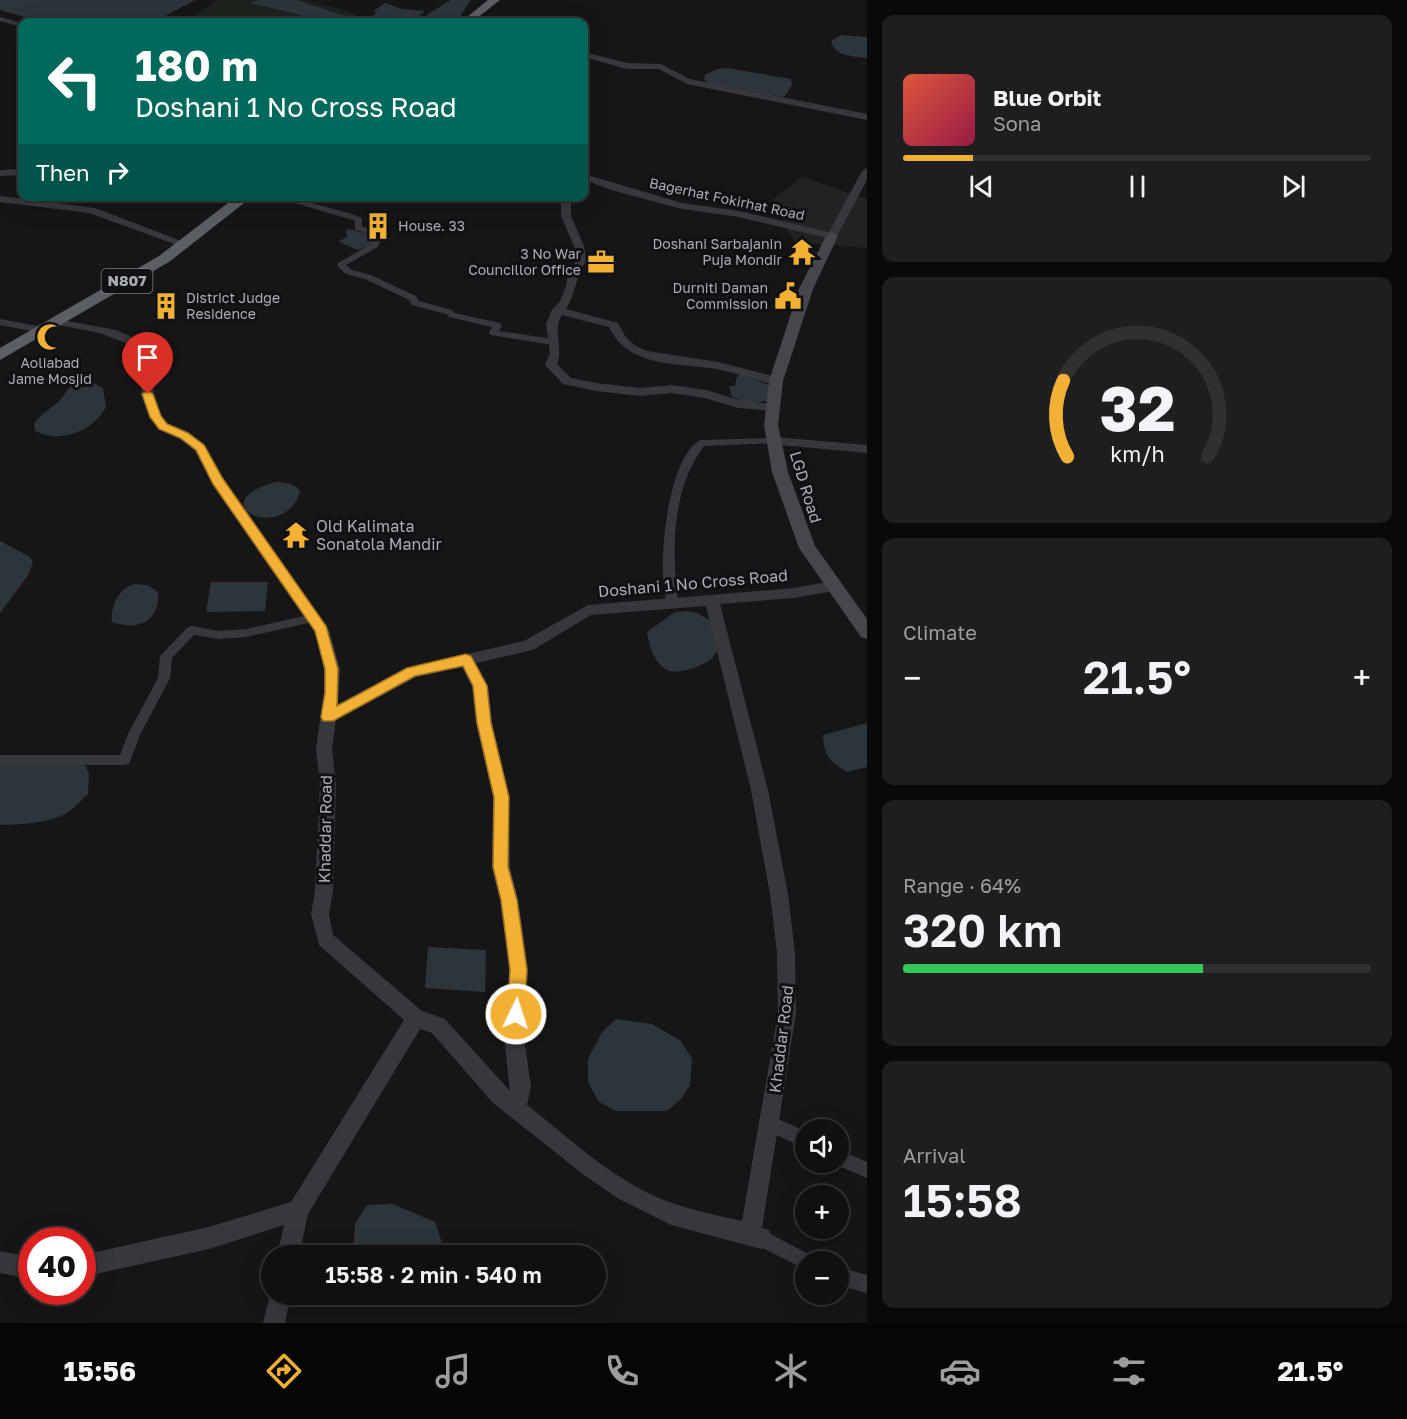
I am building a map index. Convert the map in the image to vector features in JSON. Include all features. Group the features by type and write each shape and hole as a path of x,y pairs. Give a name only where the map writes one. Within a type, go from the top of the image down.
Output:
{"highway":[{"path":"471,18 495,0"},
{"name":"N807","path":"0,355 164,259 240,201"}],"main road":[{"name":"LGD Road","path":"832,236 806,289 776,381 771,425 780,472 807,548 867,632"}],"street":[{"path":"0,19 18,24"},
{"path":"588,56 627,66 661,67 687,81 867,117"},
{"path":"832,236 867,171"},
{"path":"0,173 18,172"},
{"name":"Bagerhat Fokirhat Road","path":"588,178 682,206 739,214 832,236"},
{"path":"0,199 91,210 184,244"},
{"path":"294,201 359,220 358,227 378,236 375,245 341,265 349,273 368,278 426,307 497,324 494,333 553,342"},
{"path":"566,201 566,216 579,246 581,261 571,273 571,287 552,318 550,333 556,353 551,365 567,381 596,387 641,392 682,390 706,394 738,404 772,408"},
{"path":"558,310 614,325 617,336 623,343 652,358 717,366 776,381"},
{"path":"0,322 42,330"},
{"name":"Khaddar Road","path":"57,322 99,327 127,336 144,346 148,394 156,417 163,426 184,435 200,448 218,481 321,630 332,669 332,693 324,749 328,796 324,891 320,914 325,939 416,1018 438,1026 500,1096 591,1168 626,1192 671,1214 756,1236 789,979 783,915 764,805 711,599"},
{"path":"672,602 669,563 674,505 680,477 693,450 701,442 774,441 867,449"},
{"name":"Doshani 1 No Cross Road","path":"328,717 412,672 528,646 588,610 794,593 833,586"},
{"path":"0,760 124,760 134,734 164,678 166,656 192,630 219,635 246,633 313,618"},
{"path":"466,660 480,686 484,723 501,797 501,867 509,900 519,970 514,1037 521,1087 516,1109"},
{"path":"290,1245 298,1210 416,1018"},
{"path":"770,1123 795,1136"},
{"path":"849,1162 867,1170"},
{"path":"96,1263 209,1238 298,1210"},
{"path":"756,1236 795,1256"},
{"path":"0,1262 18,1265"},
{"path":"849,1279 867,1284"},
{"path":"274,1323 278,1305"}],"shaded area":[{"path":"0,0 195,0 161,18 28,18 0,10"},
{"path":"218,0 306,0 344,10 363,18 190,18"},
{"path":"259,0 296,0 352,18 308,18 250,3"},
{"path":"451,0 471,0 459,18 426,18 428,14"},
{"path":"385,3 402,9 425,11 417,18 381,18 373,17 376,13 374,11"},
{"path":"841,35 867,37 867,58 845,55 836,50 831,41"},
{"path":"727,68 791,79 792,85 785,96 781,97 708,83 704,79 705,75 717,69"},
{"path":"802,177 867,199 867,248 795,242 771,201"},
{"path":"351,229 375,237 373,244 358,250 341,243 339,241 347,237 346,230"},
{"path":"741,374 772,386 767,401 749,403 732,397 729,386 735,386 737,376"},
{"path":"78,382 92,382 103,388 106,407 93,423 85,429 65,435 45,435 35,431 34,424 39,418 60,401 71,386"},
{"path":"276,482 293,485 300,492 291,508 278,516 264,518 252,515 245,508 244,500 254,491"},
{"path":"0,541 30,557 33,562 29,574 0,613"},
{"path":"211,582 268,582 265,611 206,612"},
{"path":"134,584 147,585 158,592 155,611 145,622 139,624 122,625 112,622 114,604 124,590"},
{"path":"675,612 698,613 712,622 718,649 705,663 688,670 677,672 667,670 655,658 647,632"},
{"path":"867,723 867,767 847,772 836,765 826,753 823,735"},
{"path":"68,760 86,766 89,774 88,794 75,807 54,819 27,824 0,825 0,765"},
{"path":"428,947 486,950 485,992 425,988"},
{"path":"616,1019 652,1024 681,1041 692,1059 690,1085 681,1099 667,1111 616,1111 599,1102 588,1082 588,1059 602,1032"},
{"path":"393,1204 435,1222 441,1245 354,1245 355,1224 367,1205"}],"place":[{"name":"House. 33","path":"378,226"},
{"name":"Doshani Sarbajanin Puja Mondir","path":"802,252"},
{"name":"3 No War Councillor Office","path":"601,262"},
{"name":"Durniti Daman Commission","path":"788,296"},
{"name":"District Judge Residence","path":"166,306"},
{"name":"Aoliabad Jame Mosjid","path":"50,337"},
{"name":"Old Kalimata Sonatola Mandir","path":"296,535"}],"route":[{"path":"148,394 156,417 163,426 184,435 200,448 218,481 321,630 332,669 332,693 328,717 412,672 466,660 480,686 484,723 501,797 501,867 509,900 519,970 516,1014"}]}
